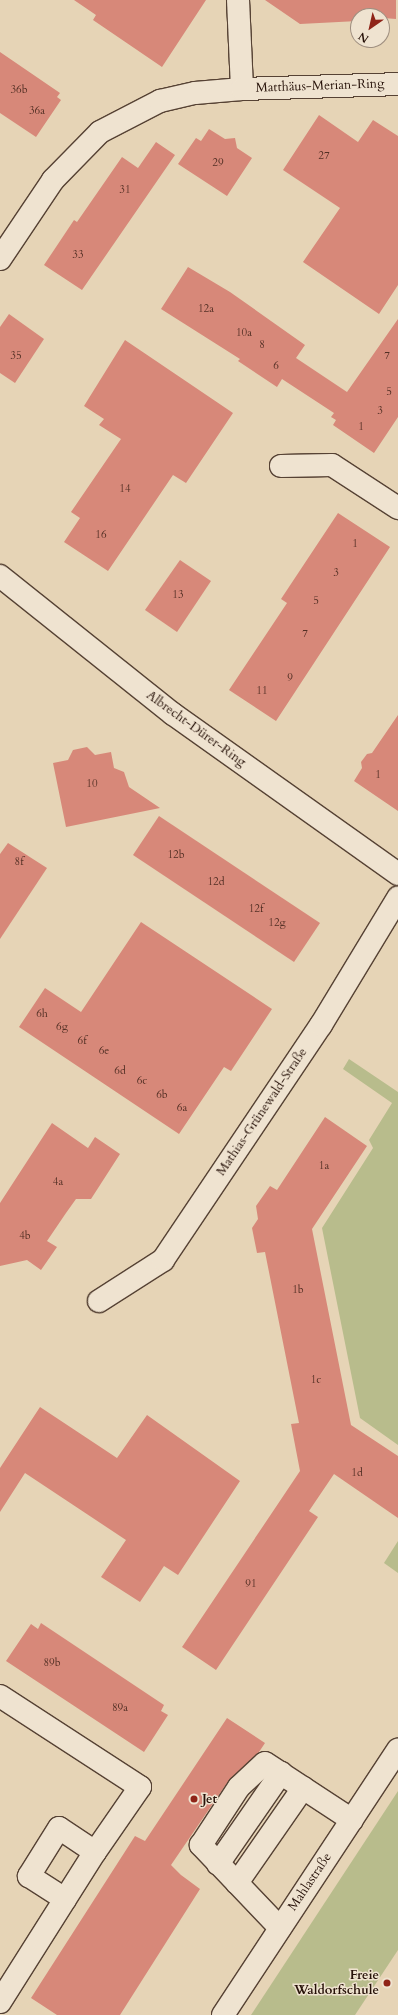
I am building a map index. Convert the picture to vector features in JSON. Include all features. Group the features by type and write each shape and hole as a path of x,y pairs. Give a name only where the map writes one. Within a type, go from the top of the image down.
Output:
{"street":[{"name":"Matthäus-Merian-Ring","path":"238,0 242,89"},
{"name":"Matthäus-Merian-Ring","path":"0,259 53,180 100,132 160,101 195,93 242,89 398,84"},
{"path":"281,466 332,465 395,500"},
{"name":"Albrecht-Dürer-Ring","path":"0,576 174,714 398,874"},
{"name":"Mathias-Grünewald-Straße","path":"99,1301 163,1260 321,1025 398,898"},
{"path":"0,1696 140,1787 95,1852 0,2002"},
{"name":"Mahlastraße","path":"223,2015 398,1750"},
{"path":"280,1928 201,1845 239,1787 265,1763 352,1820"},
{"path":"237,1884 303,1788"},
{"path":"65,1899 29,1876 59,1828 95,1852"}],"green space":[{"path":"349,1059 398,1092 398,1445 360,1418 322,1228 373,1148 369,1140 392,1103 343,1069"},
{"path":"398,1541 398,1573 384,1563"},
{"path":"398,1791 398,1950 355,2015 251,2015"}],"building":[{"path":"74,0 206,0 162,67 93,20 96,15"},
{"path":"265,0 396,0 396,19 390,19 390,8 350,8 350,21 300,24"},
{"path":"0,52 60,93 57,97 61,100 36,137 0,113"},
{"path":"319,115 358,142 373,120 398,136 398,285 379,314 303,262 340,208 283,170"},
{"path":"209,129 225,139 235,138 237,148 252,158 227,196 178,164 196,138 201,141"},
{"path":"156,142 175,155 82,290 44,265 74,220 77,222 122,157 138,168"},
{"path":"188,267 230,292 305,345 296,358 347,392 398,319 398,417 374,453 333,425 336,420 331,417 334,413 282,379 277,387 238,361 240,359 161,309"},
{"path":"9,314 44,339 15,383 0,373 0,327"},
{"path":"125,340 233,413 186,483 173,475 108,571 64,542 80,518 71,512 121,439 99,425 104,419 84,406"},
{"path":"338,513 390,547 276,721 229,690 287,603 281,599"},
{"path":"180,560 211,581 177,632 145,610"},
{"path":"398,715 398,811 354,781 362,768 361,762 367,754 372,753"},
{"path":"87,747 95,755 111,752 114,768 124,772 129,787 160,808 66,827 53,763 68,760 73,750"},
{"path":"159,816 320,923 294,962 133,855"},
{"path":"8,843 47,868 0,939 0,854"},
{"path":"141,922 272,1009 231,1071 224,1067 179,1134 19,1027 45,988 81,1012"},
{"path":"325,1117 367,1146 312,1229 351,1425 398,1456 398,1518 334,1474 309,1511 318,1517 216,1670 182,1647 300,1471 291,1424 299,1423 265,1252 257,1253 252,1228 258,1219 256,1206 270,1186 277,1190"},
{"path":"52,1123 88,1148 95,1137 120,1154 91,1199 76,1199 66,1213 47,1241 57,1247 41,1270 27,1260 0,1266 0,1203"},
{"path":"40,1407 117,1458 147,1415 240,1481 178,1575 164,1566 140,1602 101,1577 126,1540 25,1473 0,1512 0,1468"},
{"path":"41,1623 164,1705 161,1711 168,1715 144,1752 6,1661 31,1624 38,1629"},
{"path":"227,1718 265,1743 259,1752 229,1780 171,1865 181,1875 200,1889 120,2015 57,2015 31,1998 135,1836 145,1841"}],"place":[{"name":"Jet","path":"194,1799"},
{"name":"Freie Waldorfschule","path":"387,1983"}]}
